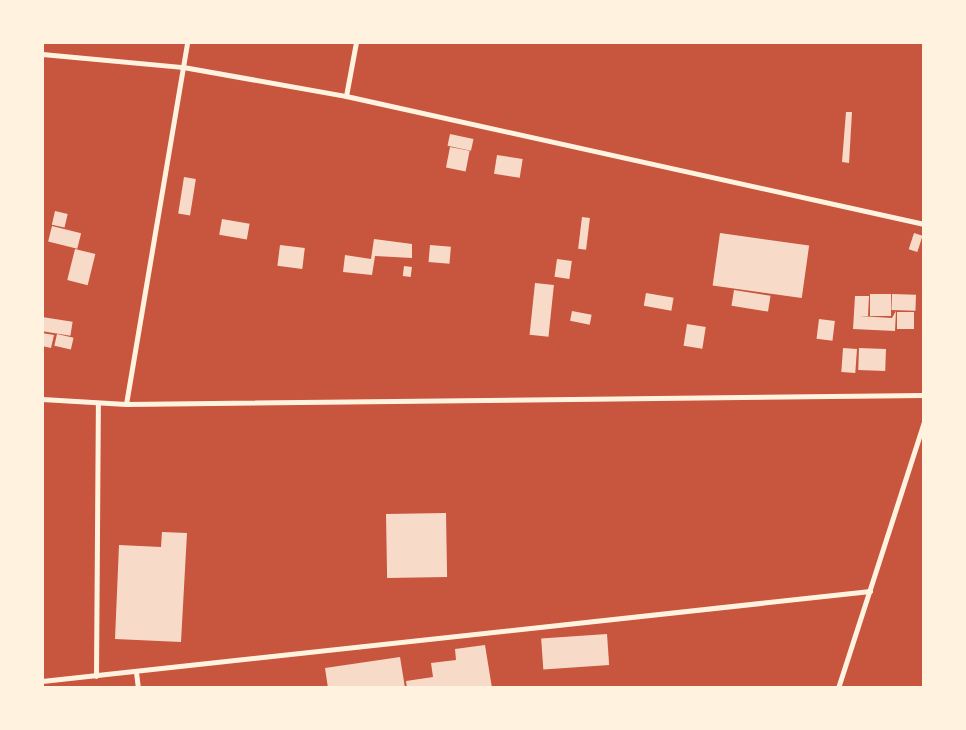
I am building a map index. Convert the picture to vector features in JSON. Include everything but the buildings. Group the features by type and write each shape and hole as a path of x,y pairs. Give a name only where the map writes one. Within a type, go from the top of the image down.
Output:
{"street":[{"path":"126,404 187,42"},
{"path":"346,96 356,42"},
{"path":"42,54 183,67 346,96 924,224"},
{"path":"42,399 126,404 924,395"},
{"path":"96,676 98,403"},
{"path":"838,688 924,422"},
{"path":"42,681 870,591"},
{"path":"136,672 138,688"}]}
